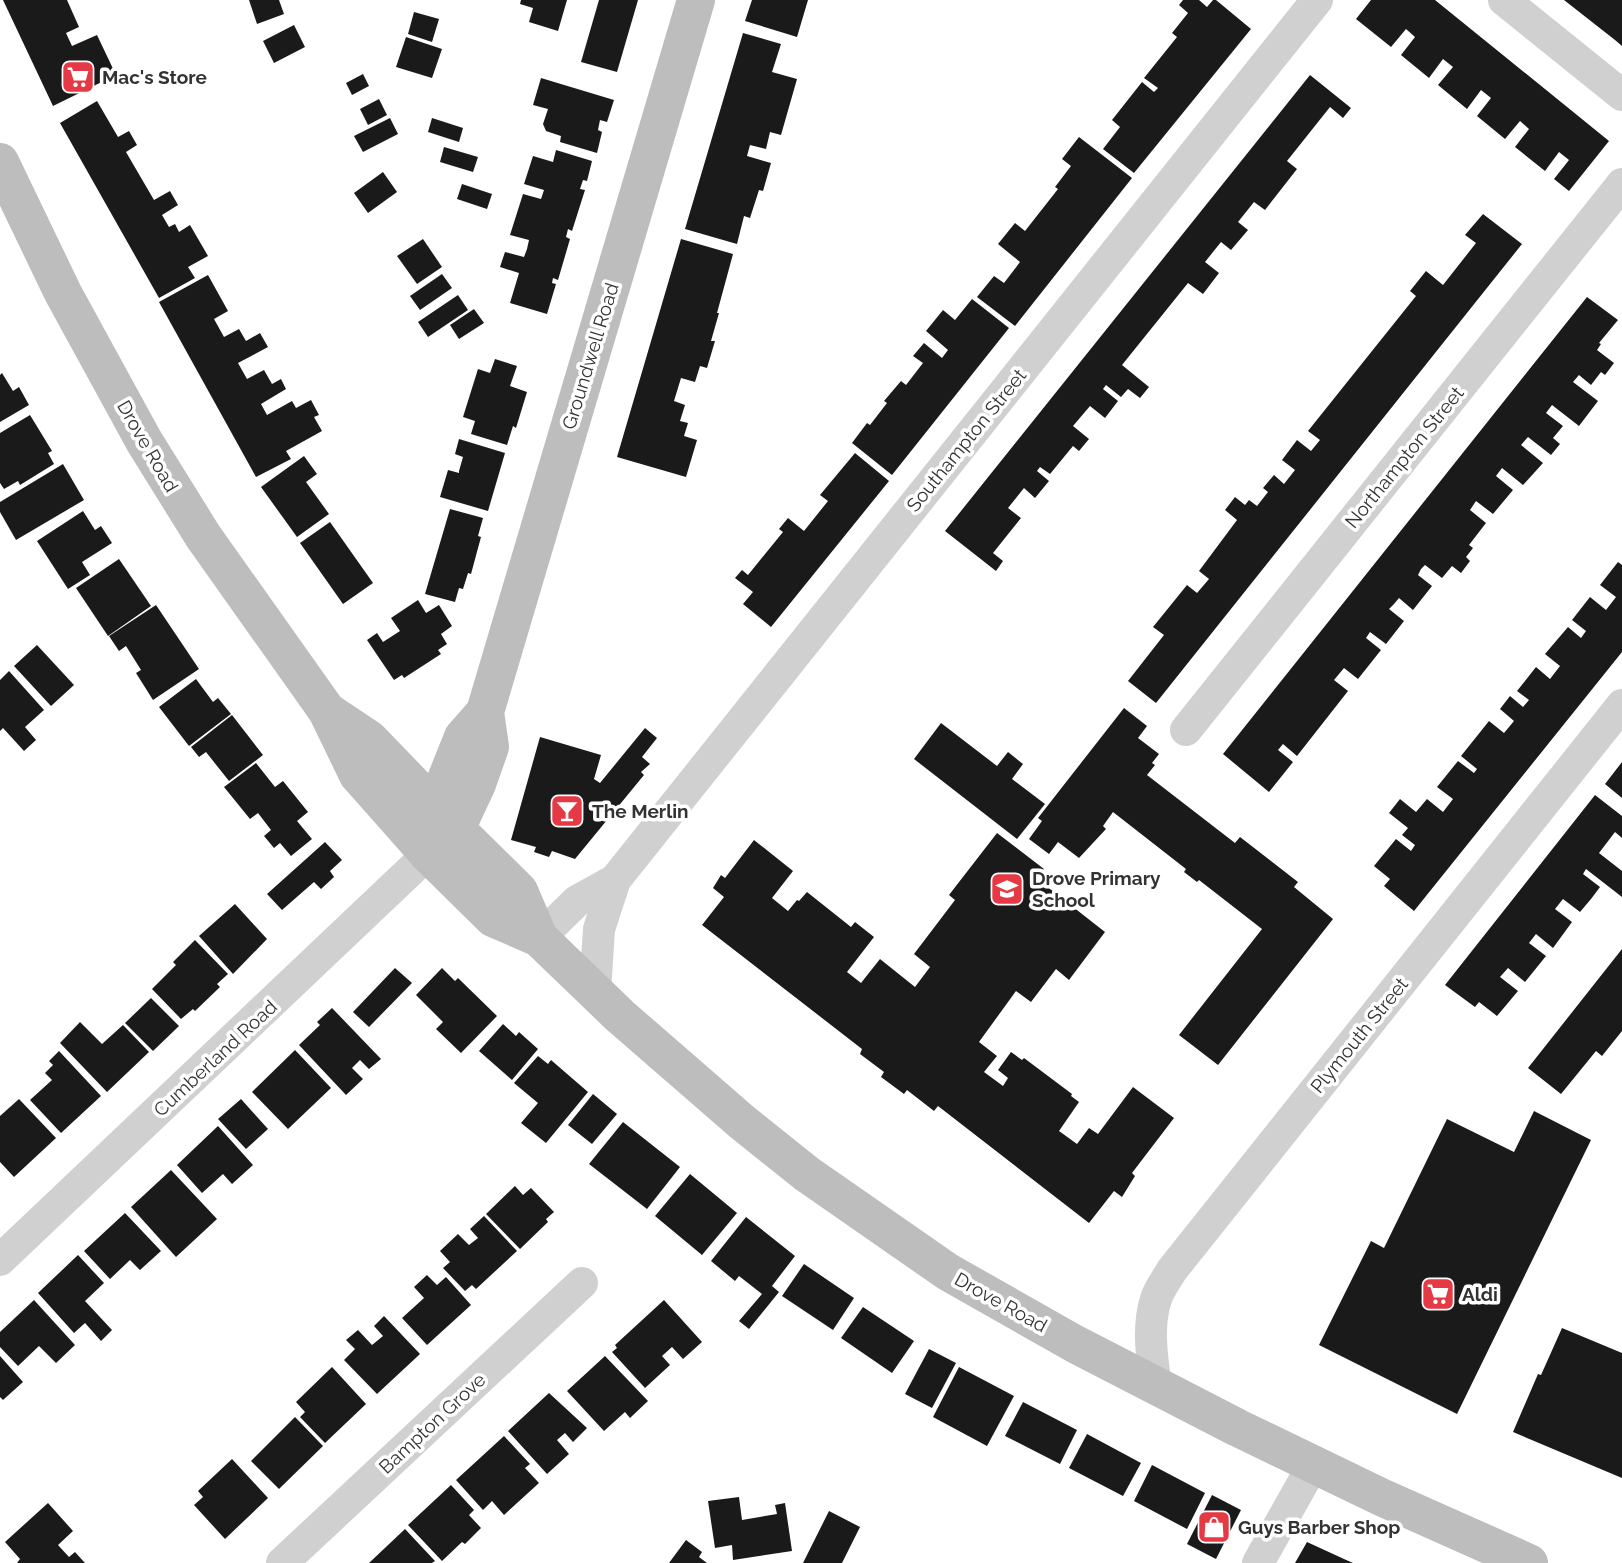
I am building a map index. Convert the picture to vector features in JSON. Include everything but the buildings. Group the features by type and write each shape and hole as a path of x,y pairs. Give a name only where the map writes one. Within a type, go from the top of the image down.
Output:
{"main road":[{"name":"Groundwell Road","path":"440,830 477,785 490,747 485,712 696,0"},
{"name":"Drove Road","path":"0,162 81,327 172,487 256,613 327,710 369,738 440,830 519,891 540,939 594,992 653,1046 807,1174 976,1290 1156,1387 1313,1465 1529,1563"}],"street":[{"name":"Southampton Street","path":"594,992 599,929 615,880 1317,0"},
{"path":"1504,0 1622,95"},
{"name":"Northampton Street","path":"1186,730 1622,184"},
{"name":"Plymouth Street","path":"1156,1387 1152,1326 1156,1296 1172,1270 1622,705"},
{"name":"Cumberland Road","path":"0,1260 440,830"},
{"name":"Southampton Street","path":"540,939 577,901 615,880"},
{"name":"Bampton Grove","path":"282,1563 582,1283"},
{"path":"1258,1563 1313,1465"}],"place":[{"name":"Mac's Store","path":"78,77"},
{"name":"The Merlin","path":"567,811"},
{"name":"Drove Primary School","path":"1007,889"},
{"name":"Aldi","path":"1438,1294"},
{"name":"Guys Barber Shop","path":"1214,1527"}]}
